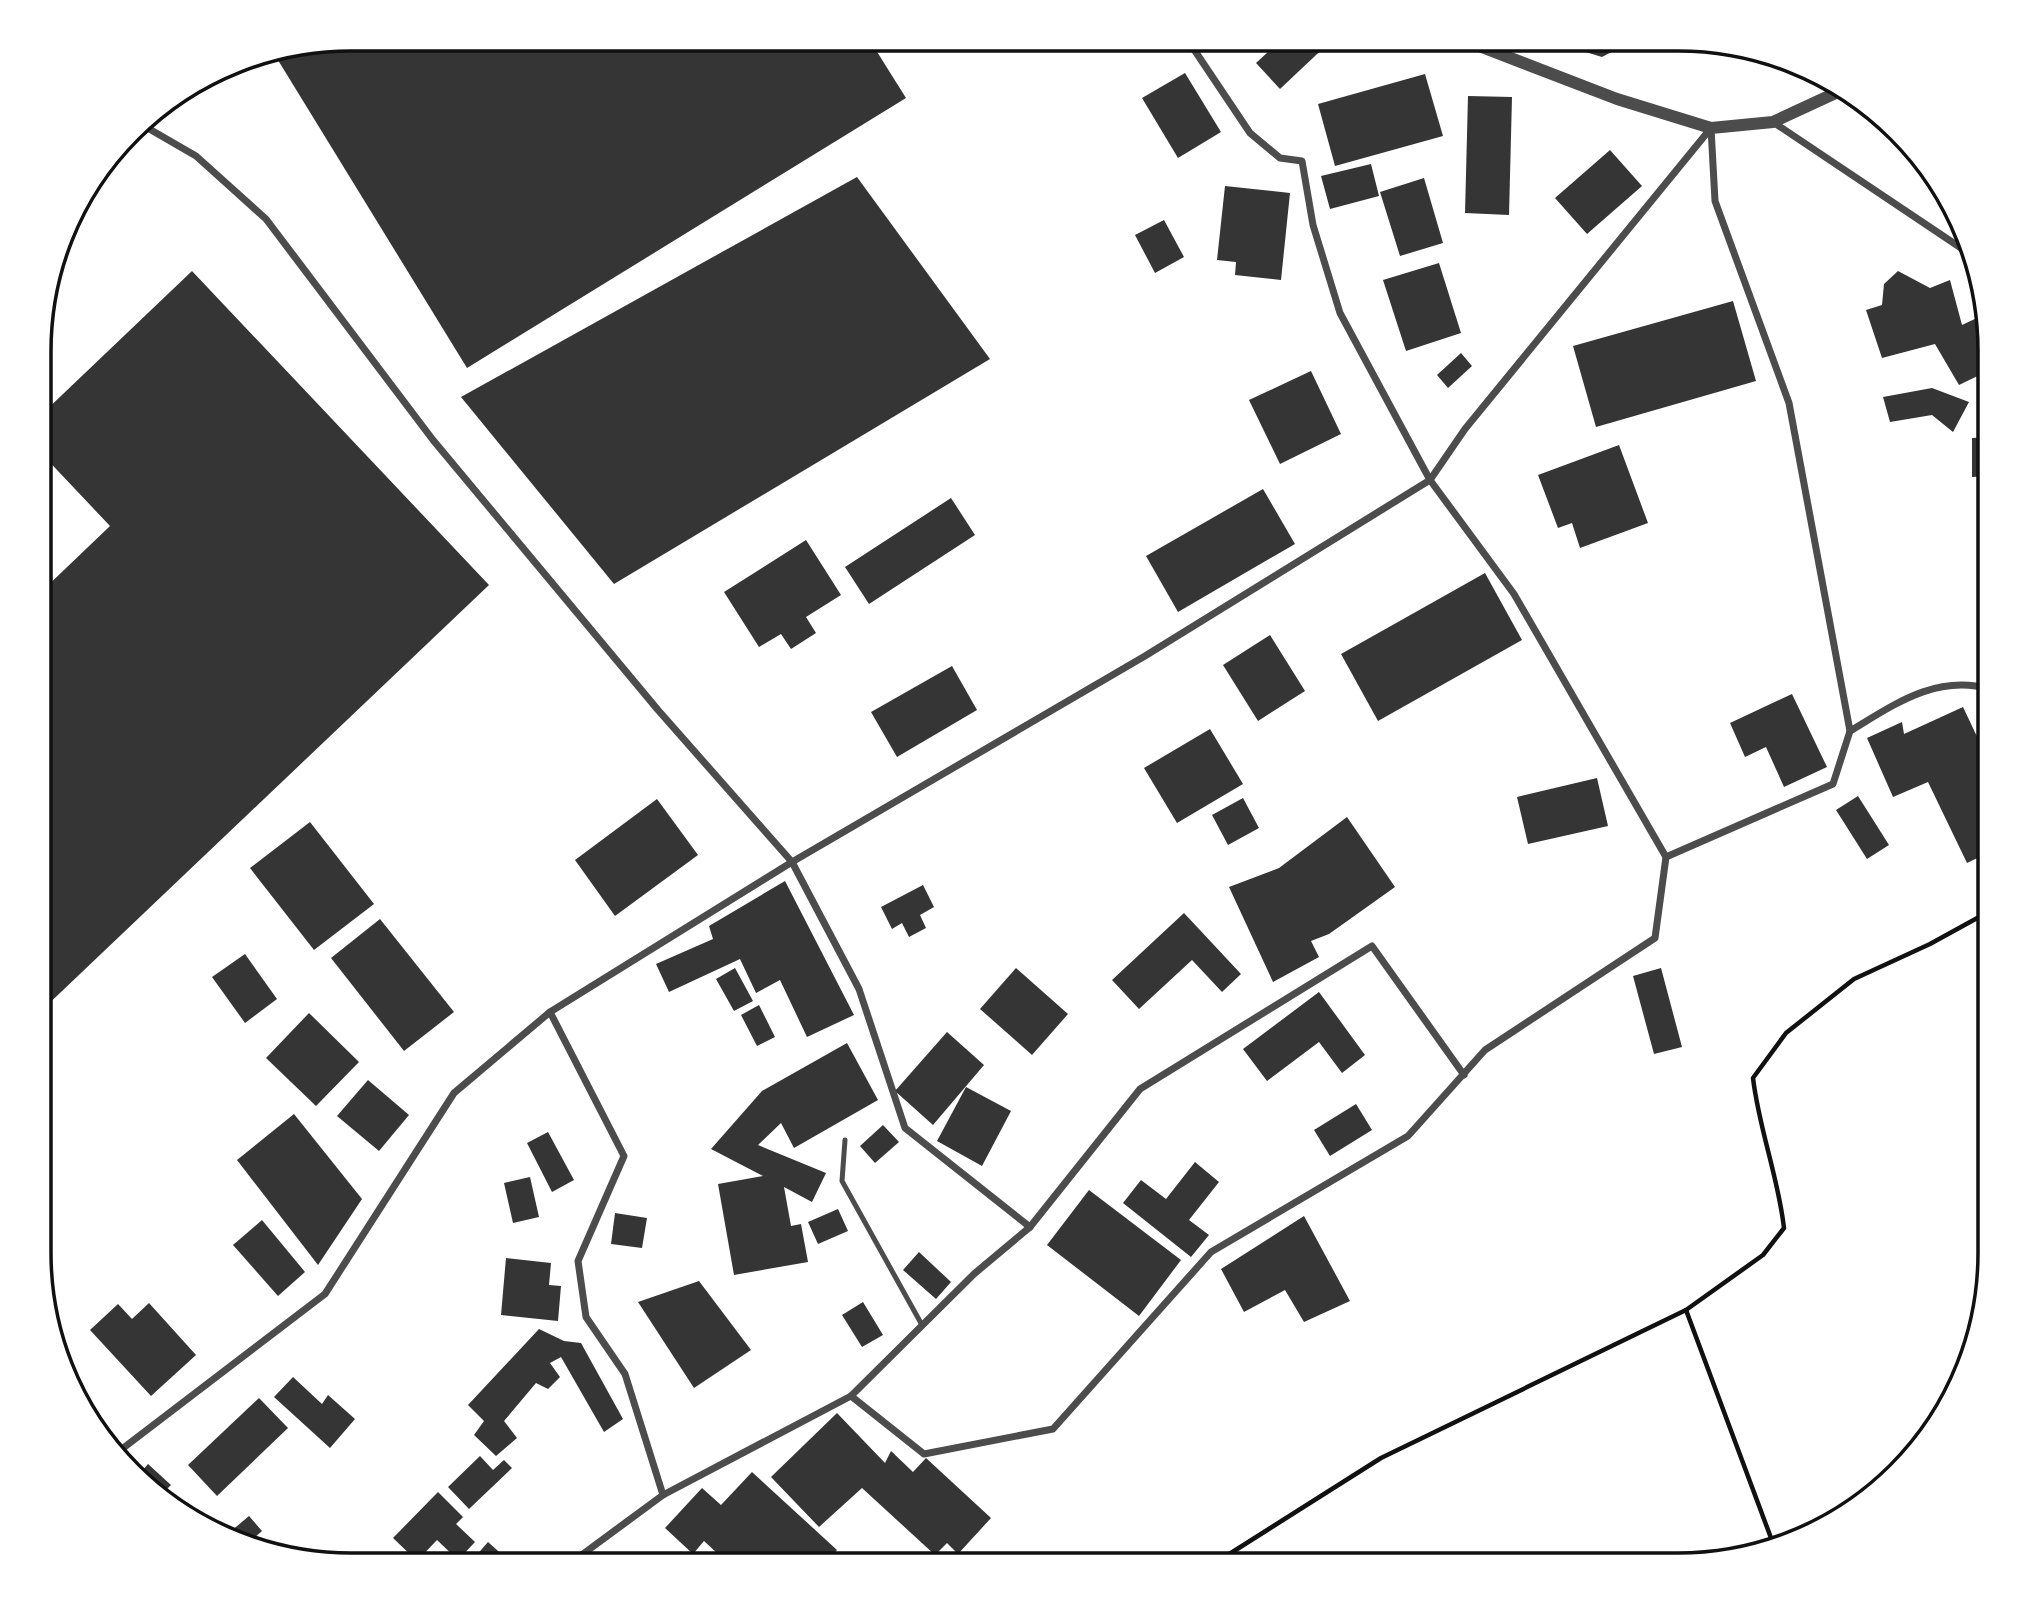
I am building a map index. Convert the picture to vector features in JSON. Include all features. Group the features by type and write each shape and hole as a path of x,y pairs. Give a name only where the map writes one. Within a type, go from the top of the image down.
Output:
{"street":[{"path":"852,1396 924,1454 1053,1429 1211,1252 1408,1136 1485,1050 1656,938 1666,857 1514,594 1430,480 1340,313 1314,225 1302,161 1280,158 1250,133 1195,51"},
{"path":"1492,51 1617,100 1711,128 1773,122 1833,94"},
{"path":"1773,122 1959,247"},
{"path":"123,1448 325,1293 454,1093 550,1012 792,862 1145,656 1430,480 1465,429 1711,128"},
{"path":"1666,857 1833,784 1850,731 1789,403 1715,201 1711,128"},
{"path":"149,129 196,156 266,219 433,440 658,710 792,862 859,989 905,1128 1030,1227"},
{"path":"1850,731 1910,694 1967,683 1978,686"},
{"path":"584,1553 663,1495 852,1396 974,1274 1030,1227 1140,1089 1372,946 1464,1075"},
{"path":"550,1012 624,1156 578,1261 586,1317 625,1374 663,1495"}],"lane":[{"path":"845,1140 842,1181 922,1325"}],"path":[{"path":"1231,1553 1381,1458 1686,1310 1763,1255 1784,1227 1780,1194 1758,1118 1753,1077 1786,1033 1854,979 1930,944 1978,918"},
{"path":"1686,1310 1771,1538"}],"building":[{"path":"332,51 877,51 906,98 467,368 278,60"},
{"path":"1269,51 1320,51 1280,89 1256,63"},
{"path":"1582,51 1613,51 1602,57"},
{"path":"1185,73 1221,132 1178,158 1142,98"},
{"path":"1425,74 1443,136 1335,166 1318,104"},
{"path":"1468,96 1512,97 1509,215 1465,213"},
{"path":"1610,150 1642,186 1587,234 1555,198"},
{"path":"1371,164 1379,196 1330,209 1321,176"},
{"path":"857,177 990,359 614,584 461,397"},
{"path":"1424,178 1443,243 1400,256 1380,192"},
{"path":"1225,186 1290,193 1281,280 1235,275 1236,262 1217,260"},
{"path":"1164,220 1184,257 1155,273 1135,235"},
{"path":"1439,263 1461,333 1406,351 1383,280"},
{"path":"192,271 489,585 51,1002 51,582 110,526 51,464 51,405"},
{"path":"1898,271 1930,288 1950,280 1962,325 1977,318 1978,376 1959,385 1935,344 1882,358 1866,310 1882,305 1884,284"},
{"path":"1733,301 1756,381 1596,427 1573,346"},
{"path":"1461,353 1472,366 1448,388 1437,375"},
{"path":"1311,371 1341,434 1280,464 1249,400"},
{"path":"1932,388 1969,402 1953,432 1932,415 1890,422 1883,397"},
{"path":"1972,438 1978,438 1978,477 1972,477"},
{"path":"1619,445 1648,523 1580,548 1572,523 1558,528 1538,475"},
{"path":"1263,489 1295,544 1178,612 1146,556"},
{"path":"951,498 975,535 869,604 845,567"},
{"path":"806,540 841,595 806,617 816,633 791,649 781,634 759,647 724,592"},
{"path":"1485,573 1522,640 1378,721 1341,654"},
{"path":"1270,635 1305,691 1258,721 1223,665"},
{"path":"952,666 977,710 897,757 871,712"},
{"path":"1792,694 1827,767 1784,787 1766,747 1745,757 1730,723"},
{"path":"1963,707 1978,739 1978,858 1967,863 1928,782 1893,797 1867,738 1902,722 1904,734"},
{"path":"1210,729 1243,784 1177,823 1144,768"},
{"path":"1597,778 1608,826 1528,844 1517,797"},
{"path":"1858,796 1889,845 1867,859 1836,810"},
{"path":"1243,798 1259,828 1228,845 1212,815"},
{"path":"657,799 698,855 615,916 575,860"},
{"path":"1347,817 1395,887 1329,934 1311,941 1319,957 1273,982 1229,887 1279,868"},
{"path":"310,822 374,904 314,950 250,868"},
{"path":"785,881 854,1015 807,1037 780,980 756,993 740,959 669,992 656,964 713,939 709,926"},
{"path":"923,885 934,907 920,915 926,928 909,937 902,923 892,929 881,907"},
{"path":"1184,913 1241,974 1222,992 1192,960 1139,1009 1112,980"},
{"path":"380,919 454,1012 404,1051 331,958"},
{"path":"245,954 277,999 245,1023 212,977"},
{"path":"735,968 753,1001 734,1011 716,979"},
{"path":"1016,968 1068,1014 1032,1055 980,1009"},
{"path":"1661,968 1682,1047 1654,1054 1633,976"},
{"path":"1319,992 1365,1055 1342,1073 1319,1042 1267,1081 1243,1049"},
{"path":"759,1005 775,1037 757,1046 741,1015"},
{"path":"309,1013 359,1062 316,1106 266,1058"},
{"path":"947,1032 984,1065 933,1125 895,1091"},
{"path":"847,1043 878,1100 794,1148 781,1123 758,1145 826,1173 812,1202 784,1187 791,1226 801,1224 808,1262 734,1275 718,1184 763,1176 711,1149 762,1091"},
{"path":"368,1080 409,1115 379,1151 337,1116"},
{"path":"966,1087 1011,1111 982,1166 937,1141"},
{"path":"1356,1104 1372,1130 1330,1156 1314,1130"},
{"path":"294,1114 362,1199 318,1265 237,1160"},
{"path":"883,1125 899,1142 875,1163 860,1146"},
{"path":"548,1132 574,1180 552,1192 527,1143"},
{"path":"1195,1162 1219,1182 1189,1220 1209,1235 1191,1257 1123,1203 1141,1180 1166,1199"},
{"path":"530,1177 539,1217 513,1223 504,1183"},
{"path":"1089,1190 1181,1260 1139,1316 1047,1245"},
{"path":"838,1209 848,1231 818,1244 808,1222"},
{"path":"615,1213 647,1218 642,1248 611,1244"},
{"path":"1304,1216 1350,1301 1304,1322 1285,1290 1244,1312 1221,1269"},
{"path":"262,1220 305,1272 278,1296 233,1245"},
{"path":"919,1252 951,1282 936,1299 903,1270"},
{"path":"506,1258 551,1263 549,1285 561,1286 558,1321 501,1315"},
{"path":"699,1281 751,1350 694,1388 638,1302"},
{"path":"863,1302 883,1335 862,1347 842,1315"},
{"path":"149,1303 196,1355 151,1396 90,1330 118,1304 132,1319"},
{"path":"539,1329 564,1341 581,1343 623,1419 604,1432 561,1357 550,1363 560,1377 548,1389 536,1383 504,1421 517,1438 496,1456 474,1435 484,1421 468,1405"},
{"path":"293,1377 322,1404 328,1395 355,1419 330,1448 274,1397"},
{"path":"259,1398 288,1428 217,1496 188,1465"},
{"path":"837,1413 885,1463 891,1451 913,1472 926,1458 991,1518 959,1553 947,1543 937,1553 933,1553 862,1488 819,1527 771,1477"},
{"path":"480,1456 493,1470 504,1460 512,1468 469,1509 448,1487"},
{"path":"148,1464 171,1485 166,1490 143,1469"},
{"path":"752,1472 837,1550 834,1553 717,1553 704,1541 692,1553 665,1528 702,1488 721,1505"},
{"path":"438,1492 463,1517 456,1524 475,1542 465,1553 451,1553 437,1540 425,1553 409,1553 393,1538"},
{"path":"249,1516 262,1531 255,1537 234,1529"},
{"path":"488,1542 500,1553 478,1553"}]}
